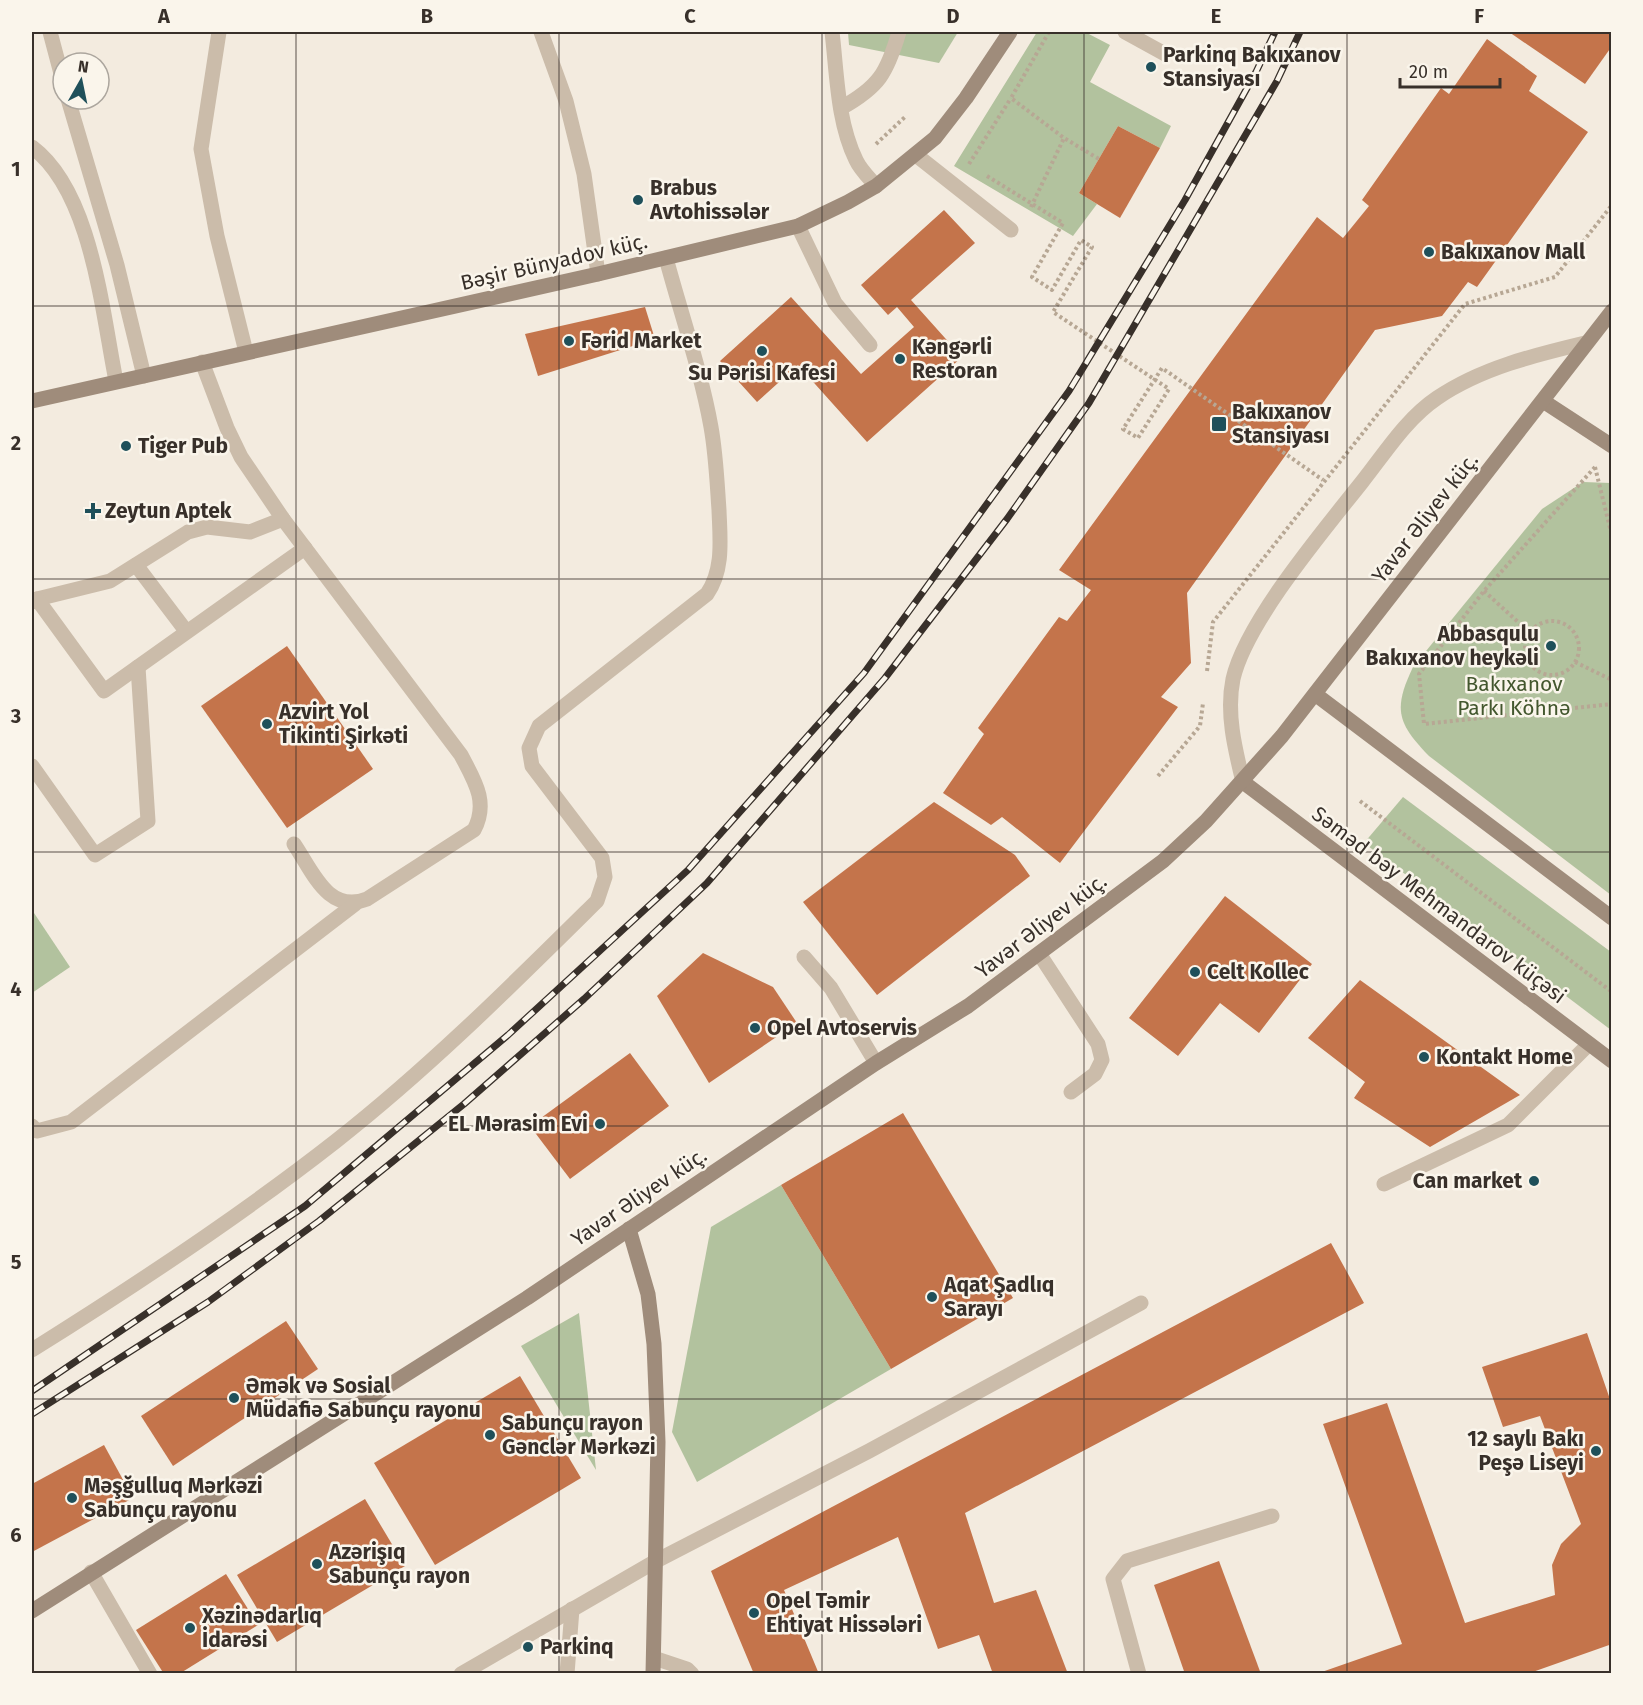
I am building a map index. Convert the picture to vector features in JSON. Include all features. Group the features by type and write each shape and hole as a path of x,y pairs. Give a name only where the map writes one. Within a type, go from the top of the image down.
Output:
{"street":[{"path":"50,32 55,51"},
{"path":"219,32 201,149 217,236 246,352"},
{"path":"541,32 566,101 584,174 598,274"},
{"path":"832,32 841,108 856,161 876,186"},
{"path":"841,108 868,92 883,74 899,32"},
{"name":"Bəşir Bünyadov küç.","path":"32,401 598,274 798,226 876,186 916,155 949,122 1010,32"},
{"path":"1125,32 1166,54"},
{"path":"72,111 117,265 144,376"},
{"path":"32,147 44,157 63,181 82,228 116,381"},
{"path":"916,155 1011,231"},
{"path":"798,226 835,303 870,345"},
{"path":"32,1350 212,1232 336,1141 477,1019 597,901 605,877 602,858 532,766 529,748 539,726 707,594 714,583 719,566 721,542 716,463 711,426 666,258"},
{"name":"Yavər Əliyev küç.","path":"32,1611 516,1304 876,1063 968,1006 1040,956 1163,861 1243,782 1315,694 1611,310"},
{"path":"1243,782 1233,743 1231,714 1233,679 1248,642 1268,608 1355,491 1411,420 1437,398 1482,374 1526,357 1586,343"},
{"path":"32,1126 38,1131 71,1122 354,904 367,899 474,830 479,821 482,805 478,788 461,755 283,519 241,457 227,428 202,362"},
{"path":"1543,401 1611,446"},
{"path":"283,519 250,532 207,527 188,532 110,581 34,601 104,691 305,548"},
{"path":"136,565 186,631"},
{"path":"32,766 95,855 148,820 138,667"},
{"path":"1315,694 1611,918"},
{"name":"Səməd bəy Mehmandarov küçəsi","path":"1243,782 1611,1060"},
{"path":"294,844 329,895 344,903 354,904"},
{"path":"1040,956 1098,1044 1102,1060 1095,1074 1071,1092"},
{"path":"804,957 831,988 876,1063"},
{"path":"1384,1184 1508,1125 1589,1044"},
{"path":"628,1229 648,1294 654,1344 658,1442 653,1666 687,1669 692,1674"},
{"path":"461,1674 656,1561 869,1451 1142,1303"},
{"path":"1139,1674 1113,1580 1128,1561 1272,1516"},
{"path":"91,1572 150,1674"},
{"path":"567,1674 572,1609"}],"path":[{"path":"977,169 967,163 1011,98 1049,32"},
{"path":"1011,98 1064,138 1099,159"},
{"path":"856,161 906,116"},
{"path":"1011,231 1032,206 1064,138"},
{"path":"986,175 1032,206 1063,223 1032,277 1052,290 1081,240 1092,247 1053,312 1169,389 1138,438 1123,429 1162,368 1323,480"},
{"path":"1611,536 1595,467 1484,591 1419,674 1424,724 1611,704"},
{"path":"1484,591 1531,633"},
{"path":"1548,621 1563,623 1575,633 1579,648 1575,662 1563,672 1548,675 1534,668 1526,656 1526,640 1531,633 1534,627 1548,621"},
{"path":"1575,662 1611,680"},
{"path":"1360,801 1611,992"}],"green space":[{"path":"848,32 958,32 939,63 849,45"},
{"path":"1037,32 1085,32 1110,45 1090,82 1171,126 1160,148 1118,126 1079,193 1097,204 1073,236 954,166"},
{"name":"Bakıxanov Parkı Köhnə","path":"1583,482 1611,483 1611,895 1429,756 1410,734 1402,715 1401,705 1413,667 1542,509"},
{"path":"1403,797 1611,952 1611,1030 1364,843"},
{"path":"32,910 70,967 32,993"},
{"path":"781,1185 891,1369 697,1482 672,1432 711,1227"},
{"path":"579,1313 596,1470 521,1346"}],"building":[{"path":"1509,32 1612,32 1612,46 1585,84"},
{"path":"1487,39 1537,76 1529,91 1588,132 1477,287 1468,282 1442,316 1375,330 1187,593 1191,663 1161,697 1178,707 1060,863 1002,817 991,825 943,793 984,734 978,728 1059,617 1067,621 1091,590 1059,570 1317,217 1343,238 1369,206 1362,200 1441,88 1449,94"},
{"path":"1118,126 1160,148 1120,218 1079,193"},
{"path":"944,210 975,243 911,300 962,357 867,442 798,365 757,402 720,361 791,297 861,374 914,327 897,307 888,315 861,285"},
{"path":"645,307 655,339 538,376 525,334"},
{"path":"287,646 373,769 287,828 201,706"},
{"path":"934,802 1015,855 1030,876 877,995 803,902"},
{"path":"1225,896 1312,964 1259,1033 1220,1003 1178,1056 1129,1018"},
{"path":"703,953 773,987 797,1023 709,1083 657,996"},
{"path":"1360,980 1520,1095 1430,1147 1354,1098 1365,1082 1308,1038"},
{"path":"630,1053 669,1106 570,1179 530,1126"},
{"path":"903,1113 1013,1298 891,1369 781,1185"},
{"path":"1331,1243 1364,1303 965,1513 994,1603 1036,1590 1068,1674 993,1674 979,1635 938,1649 898,1537 784,1590 819,1674 754,1674 711,1571"},
{"path":"286,1321 318,1369 173,1466 141,1416"},
{"path":"1587,1333 1612,1405 1612,1644 1527,1674 1316,1674 1402,1644 1323,1424 1387,1403 1465,1623 1555,1595 1552,1565 1561,1544 1581,1524 1540,1416 1503,1427 1482,1367"},
{"path":"520,1376 581,1478 435,1565 374,1463"},
{"path":"104,1445 133,1498 32,1552 32,1484"},
{"path":"365,1499 405,1566 277,1642 237,1575"},
{"path":"1219,1561 1261,1674 1185,1674 1154,1585"},
{"path":"226,1574 258,1625 179,1674 164,1674 136,1630"}],"railway":[{"path":"32,1391 305,1206 508,1035 688,870 864,673 1069,391 1185,200 1256,72 1275,32"},
{"path":"32,1414 208,1302 319,1221 464,1104 584,999 707,883 885,678 1007,519 1089,403 1277,81 1300,32"}],"place":[{"name":"Parkinq Bakıxanov Stansiyası","path":"1151,67"},
{"name":"Brabus Avtohissələr","path":"638,200"},
{"name":"Bakıxanov Mall","path":"1429,252"},
{"name":"Fərid Market","path":"569,341"},
{"name":"Su Pərisi Kafesi","path":"762,351"},
{"name":"Kəngərli Restoran","path":"900,359"},
{"name":"Bakıxanov Stansiyası","path":"1219,424"},
{"name":"Tiger Pub","path":"126,446"},
{"name":"Zeytun Aptek","path":"93,511"},
{"name":"Abbasqulu Bakıxanov heykəli","path":"1551,646"},
{"name":"Azvirt Yol Tikinti Şirkəti","path":"267,724"},
{"name":"Celt Kollec","path":"1195,972"},
{"name":"Opel Avtoservis","path":"755,1028"},
{"name":"Kontakt Home","path":"1424,1057"},
{"name":"EL Mərasim Evi","path":"600,1124"},
{"name":"Can market","path":"1534,1181"},
{"name":"Aqat Şadlıq Sarayı","path":"932,1297"},
{"name":"Əmək və Sosial Müdafiə Sabunçu rayonu","path":"234,1398"},
{"name":"Sabunçu rayon Gənclər Mərkəzi","path":"490,1435"},
{"name":"12 saylı Bakı Peşə Liseyi","path":"1596,1451"},
{"name":"Məşğulluq Mərkəzi Sabunçu rayonu","path":"72,1498"},
{"name":"Azərişıq Sabunçu rayon","path":"317,1564"},
{"name":"Opel Təmir Ehtiyat Hissələri","path":"754,1613"},
{"name":"Xəzinədarlıq İdarəsi","path":"190,1628"},
{"name":"Parkinq","path":"528,1647"}]}
